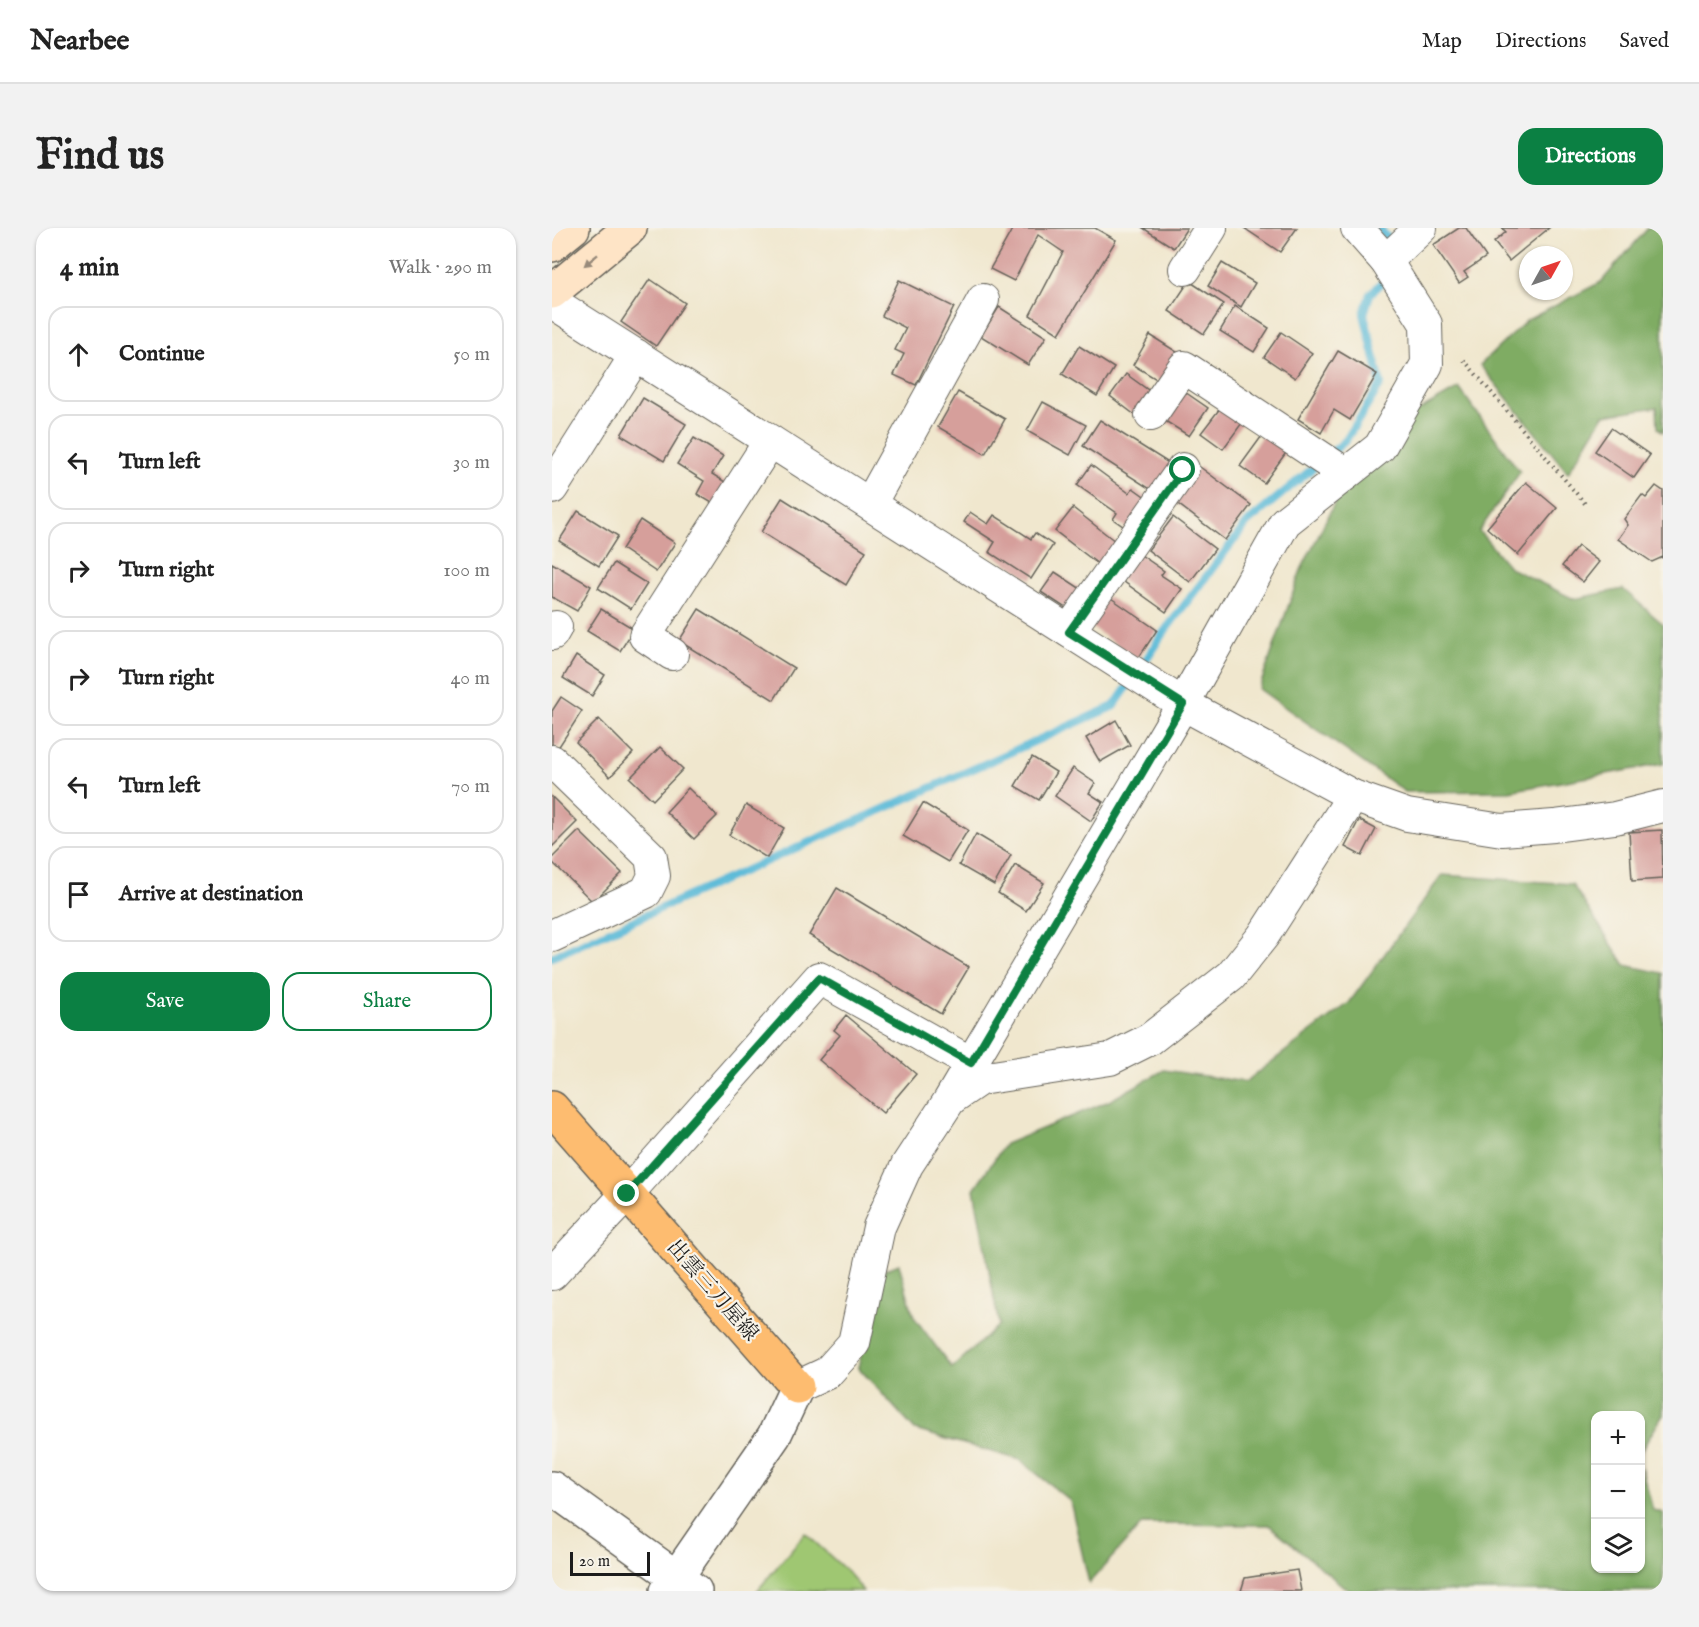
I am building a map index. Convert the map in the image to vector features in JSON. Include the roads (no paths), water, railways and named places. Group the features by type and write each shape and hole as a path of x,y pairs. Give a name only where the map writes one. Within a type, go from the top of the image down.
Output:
{"main road":[{"path":"552,245 573,228"},
{"path":"552,292 630,228"},
{"name":"出雲三刀屋線","path":"552,1108 797,1387"},
{"name":"出雲三刀屋線","path":"552,1131 627,1194"}],"street":[{"path":"1185,269 1211,228"},
{"path":"552,1488 679,1586 774,1436 797,1387 827,1373 854,1344 879,1227 907,1165 949,1101 1183,704 1285,522 1380,447 1427,364 1425,324 1386,261 1357,228"},
{"path":"1386,261 1421,228"},
{"path":"870,504 983,300"},
{"path":"552,302 1183,704 1353,796 1407,815 1502,830 1615,818 1663,806"},
{"path":"552,488 636,355"},
{"path":"1151,415 1184,367 1346,474"},
{"path":"672,654 645,636 771,441"},
{"path":"1069,632 1183,470"},
{"path":"552,760 651,857 654,876 646,892 552,936"},
{"path":"949,1101 980,1079 1110,1059 1150,1039 1231,976 1263,936 1353,796"},
{"path":"552,1274 627,1194 819,978 971,1063"}],"waterway":[{"path":"1379,228 1394,245"},
{"path":"1329,455 1346,440 1381,384 1364,314 1370,294 1388,277"},
{"path":"1140,669 1161,636 1247,523 1319,463"},
{"path":"552,957 1114,706 1132,680"}]}
